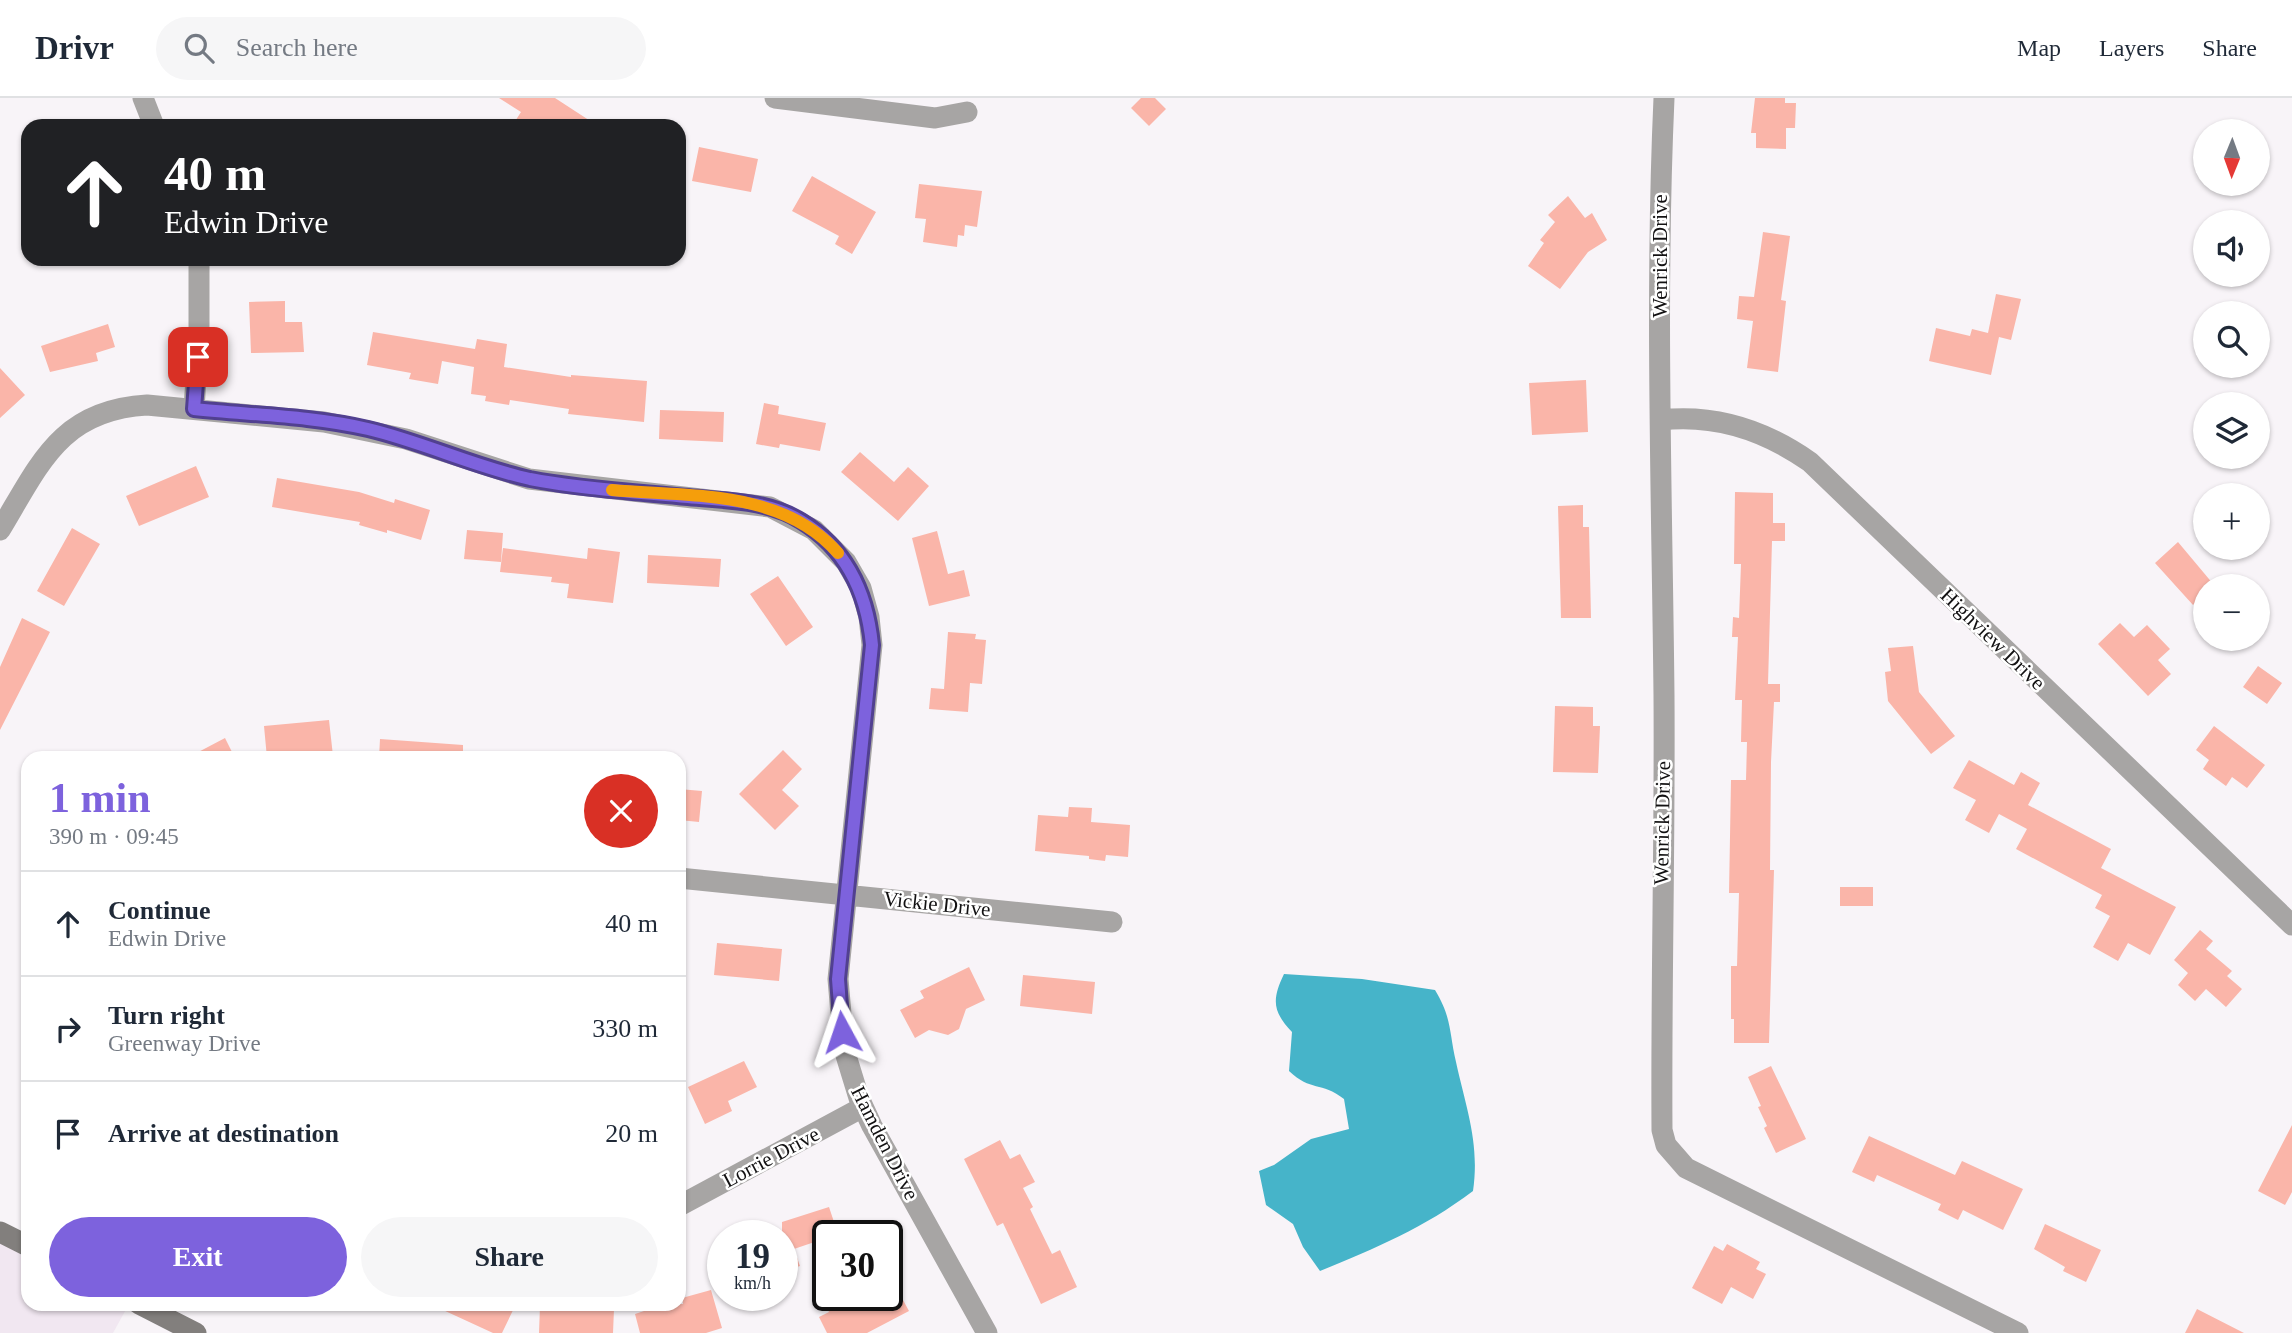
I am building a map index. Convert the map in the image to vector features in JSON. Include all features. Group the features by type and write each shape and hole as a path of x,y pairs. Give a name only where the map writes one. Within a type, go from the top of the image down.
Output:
{"main road":[{"path":"0,1232 21,1242"},
{"path":"153,1311 196,1333"}],"street":[{"path":"143,98 151,119"},
{"path":"775,98 928,117 967,112"},
{"name":"Wenrick Drive","path":"1664,98 1660,173 1664,700 1661,1130 1666,1145 1686,1168 2018,1333"},
{"path":"194,409 199,331 198,266"},
{"name":"Hamden Drive","path":"0,530 51,448 78,423 90,416 128,406 194,409 365,429 540,480 755,503 786,513 814,530 846,562 861,589 869,617 872,645 838,979 839,1014 849,1069 863,1107 987,1333"},
{"name":"Highview Drive","path":"1661,420 1695,418 1730,424 1775,440 1810,462 2292,925"},
{"name":"Vickie Drive","path":"686,879 1112,922"},
{"name":"Lorrie Drive","path":"686,1202 863,1107"}],"shaded area":[{"path":"0,1232 21,1242 21,1311 125,1311 113,1333 0,1333"}],"water":[{"path":"1284,974 1362,979 1435,990 1447,1017 1471,1126 1475,1157 1473,1191 1418,1227 1320,1271 1303,1247 1293,1224 1266,1205 1259,1171 1274,1165 1311,1139 1349,1129 1344,1099 1329,1090 1304,1082 1289,1071 1292,1032 1281,1018 1276,1004 1277,991"}],"building":[{"path":"499,98 555,98 587,119 516,119 521,112"},
{"path":"1141,98 1155,98 1166,109 1149,126 1131,108"},
{"path":"1755,98 1785,98 1785,103 1796,103 1795,128 1786,128 1786,149 1756,148 1756,133 1751,133"},
{"path":"699,147 758,159 751,192 692,181"},
{"path":"812,176 876,212 852,254 835,244 839,236 792,211"},
{"path":"919,184 982,191 977,227 965,225 964,236 958,235 957,247 923,242 926,219 915,218"},
{"path":"1568,196 1585,218 1592,213 1607,240 1588,252 1560,289 1528,266 1544,243 1540,240 1555,222 1548,215"},
{"path":"1763,232 1790,236 1781,300 1786,301 1778,372 1747,368 1753,321 1737,319 1739,296 1754,297"},
{"path":"1996,294 2021,299 2011,340 1999,337 1991,375 1929,361 1936,328 1970,336 1972,329 1988,333"},
{"path":"285,301 285,322 302,322 304,352 251,353 249,302"},
{"path":"108,324 115,347 96,353 98,361 50,372 41,346"},
{"path":"373,332 475,349 477,339 507,344 504,367 571,377 647,381 644,422 568,414 569,409 510,400 509,405 485,401 486,396 471,394 474,367 442,361 438,384 409,379 411,373 367,365"},
{"path":"0,368 25,395 0,418"},
{"path":"1586,380 1588,432 1532,435 1529,383"},
{"path":"764,403 779,406 778,414 826,423 820,451 780,444 779,448 756,444"},
{"path":"660,410 724,412 723,442 659,439"},
{"path":"860,452 894,482 908,467 929,486 898,521 841,472"},
{"path":"196,466 209,497 139,526 126,496"},
{"path":"277,478 359,492 394,503 395,499 430,510 421,540 359,525 360,522 272,507"},
{"path":"1735,492 1773,493 1773,523 1785,523 1785,541 1772,541 1768,684 1780,684 1780,702 1774,702 1771,762 1770,870 1774,870 1769,1043 1734,1043 1734,1019 1731,1019 1731,966 1737,966 1739,893 1729,893 1731,780 1746,780 1747,742 1741,742 1742,700 1735,700 1738,637 1732,637 1733,617 1739,618 1741,564 1734,564"},
{"path":"1583,505 1583,527 1589,527 1591,618 1561,618 1558,506"},
{"path":"72,528 100,544 64,606 37,591"},
{"path":"467,530 503,533 501,562 464,559"},
{"path":"937,531 948,574 964,570 970,596 929,606 912,538"},
{"path":"2178,542 2205,574 2193,574 2193,605 2155,563"},
{"path":"503,548 587,559 588,548 620,552 613,603 567,598 569,584 551,582 552,577 500,572"},
{"path":"648,555 721,559 719,587 647,583"},
{"path":"778,576 813,627 786,646 750,594"},
{"path":"22,618 50,632 0,730 0,667"},
{"path":"2120,623 2134,637 2147,625 2170,649 2158,660 2171,674 2148,696 2098,644"},
{"path":"948,632 976,634 975,639 986,640 982,684 970,683 968,712 929,709 931,688 944,689"},
{"path":"1913,646 1919,692 1955,736 1931,754 1888,701 1885,672 1891,671 1888,648"},
{"path":"2258,666 2282,683 2267,704 2243,687"},
{"path":"1555,706 1593,707 1593,726 1600,726 1598,773 1553,772"},
{"path":"329,720 332,751 266,751 264,726"},
{"path":"2214,726 2265,765 2247,788 2232,777 2226,786 2203,769 2209,760 2196,750"},
{"path":"225,738 232,751 200,751"},
{"path":"380,739 463,745 463,751 379,751"},
{"path":"783,750 802,769 782,790 799,806 775,830 739,794"},
{"path":"1969,760 2014,785 2021,772 2040,783 2028,805 2111,849 2101,868 2176,907 2150,955 2128,943 2118,961 2093,947 2110,916 2095,908 2102,895 2016,849 2027,829 1999,814 1989,833 1965,820 1976,800 1953,788"},
{"path":"686,790 702,791 699,822 686,821"},
{"path":"1069,807 1092,808 1091,822 1130,825 1128,857 1106,855 1105,861 1089,859 1089,856 1035,851 1038,815 1068,817"},
{"path":"1840,887 1873,887 1873,906 1840,906"},
{"path":"2200,930 2213,941 2206,949 2232,971 2227,976 2242,989 2226,1007 2206,989 2195,1001 2178,985 2188,973 2174,960"},
{"path":"717,943 782,949 779,981 714,975"},
{"path":"969,967 985,1000 966,1009 959,1029 948,1035 929,1030 915,1038 900,1010 924,998 920,991"},
{"path":"1023,975 1095,982 1092,1014 1020,1006"},
{"path":"744,1061 757,1087 728,1101 732,1111 705,1124 688,1087"},
{"path":"1771,1066 1806,1139 1776,1153 1764,1128 1767,1126 1758,1107 1761,1106 1748,1077"},
{"path":"2292,1125 2292,1192 2285,1205 2258,1191"},
{"path":"1869,1136 1955,1175 1962,1161 2023,1189 2003,1230 1963,1210 1958,1220 1938,1210 1941,1204 1877,1175 1874,1182 1852,1172"},
{"path":"1000,1140 1010,1159 1020,1154 1035,1182 1023,1188 1033,1207 1030,1209 1052,1254 1060,1250 1077,1287 1041,1304 1003,1223 997,1226 964,1159"},
{"path":"829,1207 833,1220 812,1220 812,1243 798,1248 798,1220 788,1220"},
{"path":"2045,1224 2101,1250 2086,1282 2063,1271 2065,1267 2034,1249"},
{"path":"1727,1244 1760,1262 1756,1269 1766,1274 1753,1299 1731,1287 1722,1304 1692,1288 1714,1246 1723,1251"},
{"path":"707,1291 707,1311 717,1311 722,1328 706,1333 640,1333 635,1314 644,1311 686,1311 686,1297"},
{"path":"903,1300 909,1311 867,1333 827,1333 819,1317 829,1312 903,1311"},
{"path":"2197,1309 2244,1333 2185,1333"},
{"path":"445,1311 513,1311 502,1333 493,1333"},
{"path":"540,1311 614,1311 613,1333 539,1333"}],"slow traffic":[{"path":"612,490 755,503 770,507 800,520 838,553"}],"route":[{"path":"198,357 194,409 324,422 365,429 406,439 529,478 577,486 755,503 800,520 826,540 846,562 861,589 869,617 872,645 838,979 842,1032"}]}
